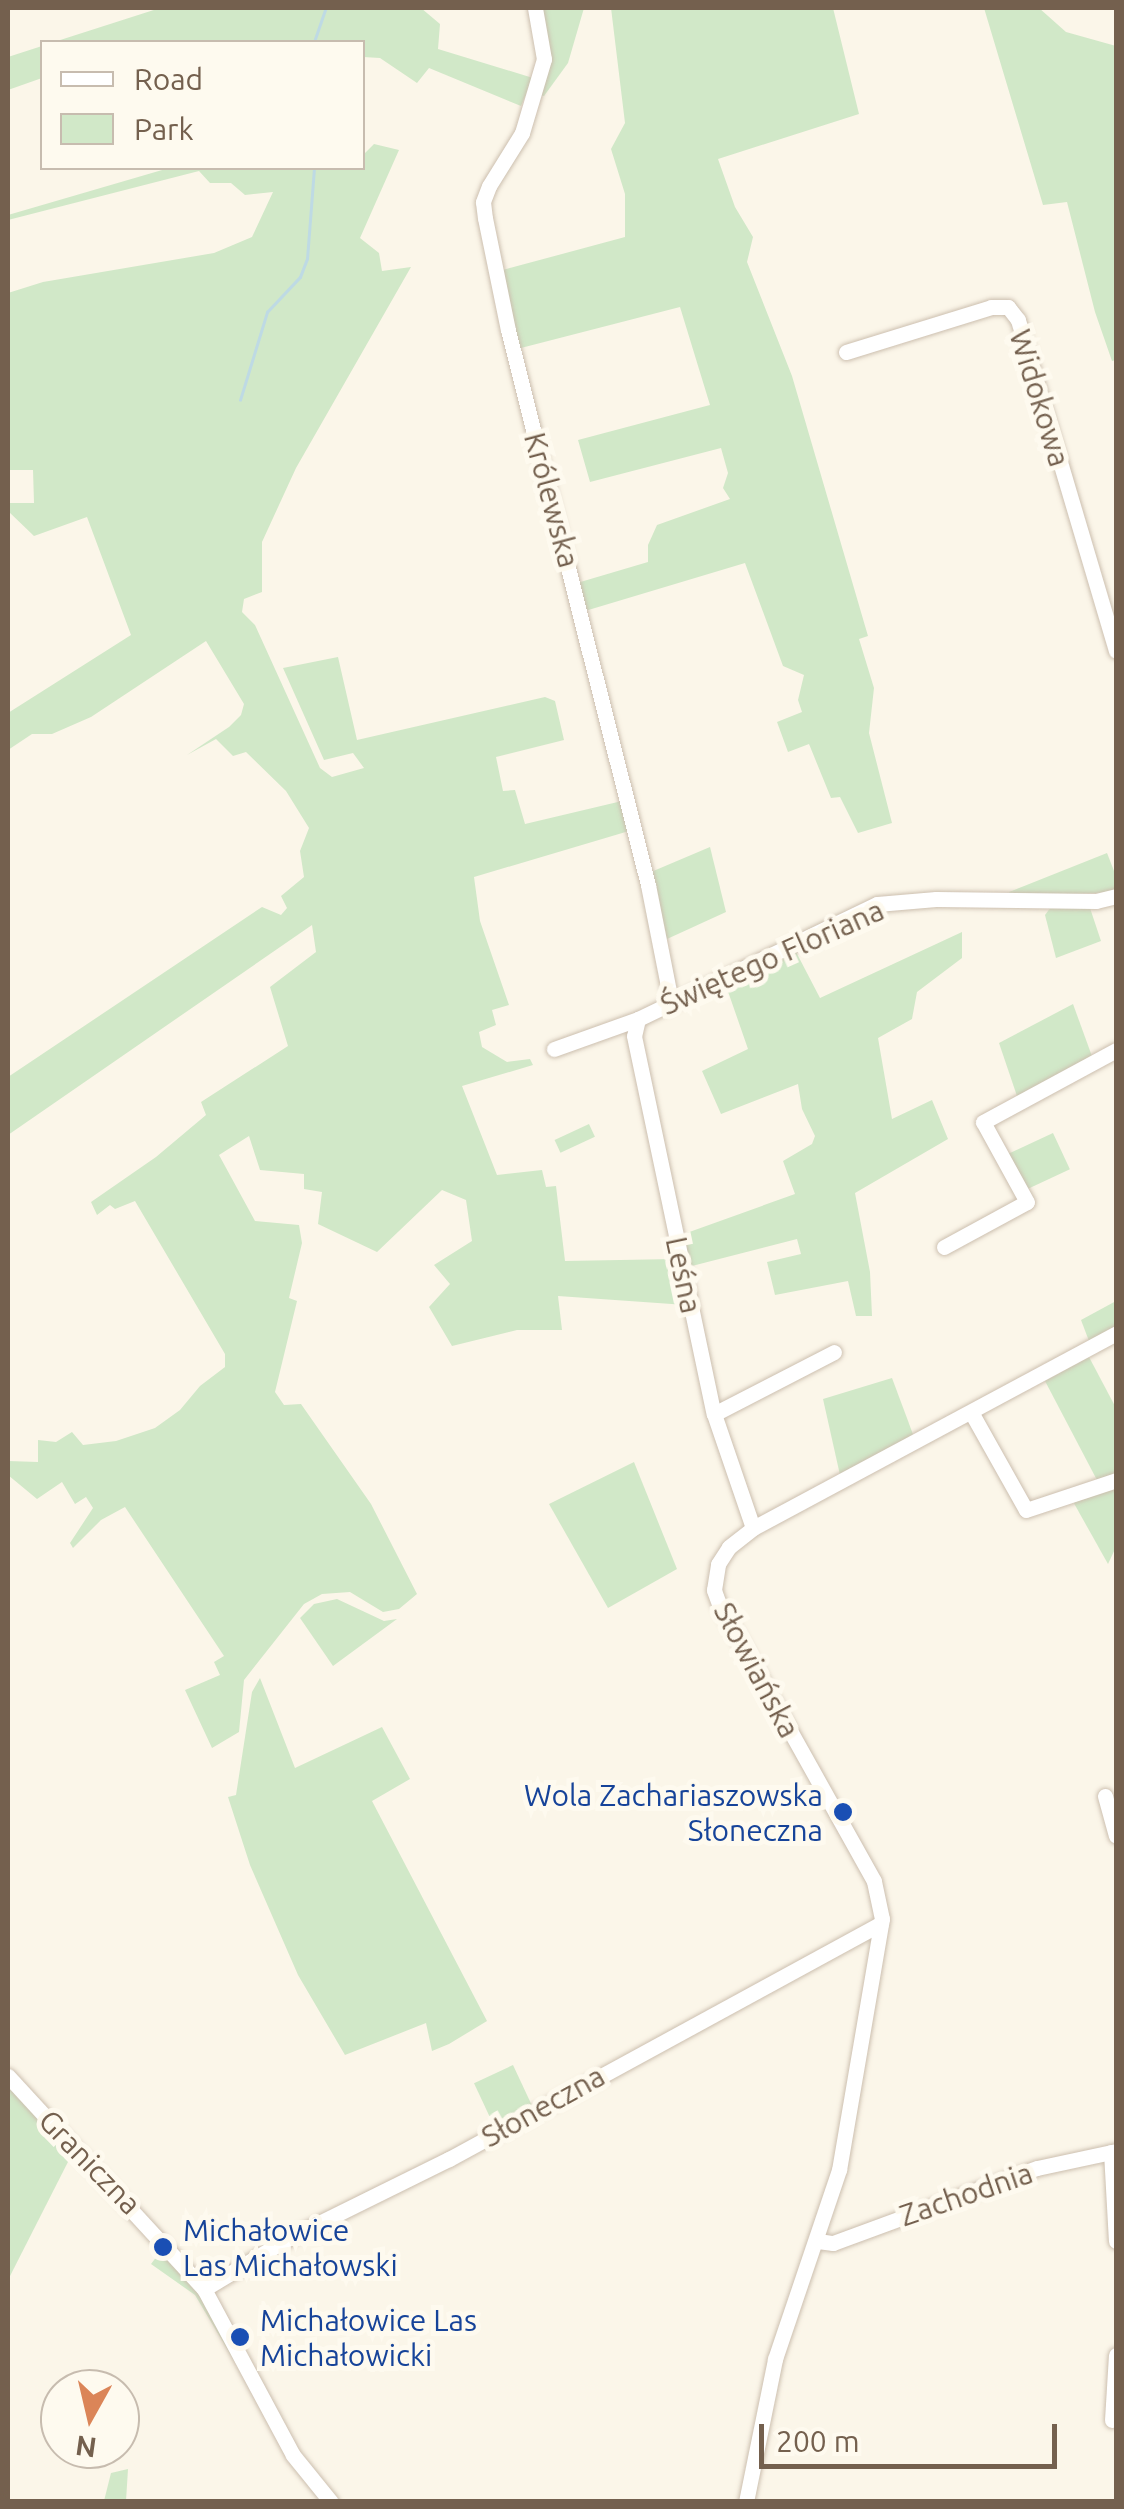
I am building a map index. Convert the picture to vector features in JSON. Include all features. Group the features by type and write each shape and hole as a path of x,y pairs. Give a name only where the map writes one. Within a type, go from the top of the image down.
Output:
{"street":[{"name":"Królewska","path":"535,8 544,59 522,133 489,186 485,218 508,330 651,900 671,1001"},
{"name":"Widokowa","path":"846,352 990,307 1008,307 1018,320 1116,651"},
{"name":"Świętego Floriana","path":"554,1050 638,1019 877,904 936,899 1096,901 1116,896"},
{"name":"Leśna","path":"638,1019 634,1036 714,1414 753,1528"},
{"path":"944,1247 1027,1202 983,1122 1116,1050"},
{"name":"Słowiańska","path":"746,2502 775,2359 818,2242 839,2170 881,1924 874,1882 719,1604 714,1577 718,1564 729,1547 753,1528 1116,1333"},
{"path":"714,1414 834,1352"},
{"path":"971,1412 1026,1510 1116,1480"},
{"path":"1105,1796 1116,1836"},
{"name":"Słoneczna","path":"204,2289 289,2238 449,2158 881,1924"},
{"name":"Graniczna","path":"8,2076 204,2289 293,2455 331,2502"},
{"path":"1114,2151 1116,2241"},
{"name":"Zachodnia","path":"818,2242 834,2243 1010,2177 1114,2151"},
{"path":"1112,2420 1116,2354"}],"green space":[{"path":"160,8 421,8 440,24 438,49 533,78 521,106 429,68 417,83 380,58 365,57 365,40 60,40"},
{"path":"539,8 584,8 568,63 544,96 539,95"},
{"path":"611,8 833,8 859,114 718,159 735,207 753,237 747,262 792,376 868,636 859,639 874,688 869,733 892,823 858,833 840,797 831,798 809,744 788,752 777,722 802,712 798,700 804,675 783,666 745,563 585,611 577,583 648,562 648,545 657,525 730,499 723,488 728,473 721,448 590,482 578,440 710,405 680,307 517,349 499,271 625,237 625,194 611,149 625,123"},
{"path":"984,8 1039,8 1066,32 1116,46 1116,360 1112,361 1095,312 1067,202 1043,205"},
{"path":"40,47 40,79 8,90 8,57"},
{"path":"374,144 399,150 360,238 379,253 382,271 411,267 296,468 262,542 262,592 244,599 242,612 255,625 320,768 332,777 364,768 353,753 324,760 283,668 338,657 357,740 545,697 555,701 564,740 496,757 503,791 515,790 525,824 622,801 629,831 474,877 480,921 509,1005 492,1010 496,1025 479,1032 482,1047 507,1062 530,1059 533,1065 462,1086 497,1175 542,1170 546,1187 556,1186 565,1261 675,1259 686,1305 558,1296 562,1330 517,1330 452,1346 429,1307 450,1284 434,1265 472,1241 466,1200 442,1190 377,1252 318,1224 322,1192 304,1189 304,1174 260,1170 249,1136 219,1155 255,1221 299,1225 302,1243 289,1298 297,1301 275,1392 284,1405 301,1404 371,1504 417,1594 399,1609 383,1612 350,1592 322,1594 304,1604 244,1680 239,1732 212,1748 185,1690 220,1675 214,1662 224,1656 125,1507 101,1520 73,1548 70,1543 93,1508 86,1497 75,1504 62,1482 37,1499 8,1475 8,1461 38,1462 38,1440 56,1442 72,1432 83,1445 116,1441 155,1428 225,1367 225,1354 135,1201 115,1209 110,1205 97,1215 91,1202 156,1157 206,1115 201,1102 288,1046 270,987 316,952 312,925 8,1135 8,1077 262,907 281,915 287,908 281,896 304,877 300,851 309,828 286,791 246,752 233,756 216,739 187,755 229,727 241,715 244,704 206,641 91,717 52,734 32,734 8,750 8,713 131,635 87,517 34,536 8,511 8,503 34,503 33,470 8,470 8,293 43,282 214,253 252,237 273,192 245,195 231,183 210,183 199,171 8,220 8,215 162,170 365,170 365,153"},
{"path":"710,847 726,912 667,939 651,872"},
{"path":"1107,853 1116,876 1116,892 1011,897 1009,892"},
{"path":"1051,907 1090,908 1101,941 1056,958 1045,915"},
{"path":"962,932 962,958 917,992 912,1019 878,1038 892,1119 932,1100 948,1139 855,1193 870,1272 872,1316 856,1316 848,1281 775,1295 767,1262 801,1254 797,1239 688,1267 681,1235 795,1194 783,1161 812,1144 815,1136 802,1109 798,1084 721,1114 702,1071 748,1049 724,980 794,948 820,998"},
{"path":"1073,1004 1093,1059 1018,1099 999,1043"},
{"path":"589,1124 595,1137 560,1153 555,1140"},
{"path":"1053,1133 1070,1169 1023,1191 1006,1155"},
{"path":"1116,1301 1116,1326 1089,1341 1081,1320"},
{"path":"1089,1357 1116,1408 1116,1477 1098,1482 1045,1381"},
{"path":"892,1378 914,1437 840,1475 823,1399"},
{"path":"634,1462 677,1569 608,1608 549,1504"},
{"path":"1116,1484 1116,1547 1108,1564 1071,1498"},
{"path":"337,1599 384,1621 397,1619 333,1666 300,1618 314,1604"},
{"path":"260,1678 295,1768 382,1727 410,1779 372,1801 487,2021 449,2044 432,2051 426,2023 345,2055 298,1975 250,1865 228,1797 236,1795 252,1692"},
{"path":"513,2065 533,2108 494,2126 474,2083"},
{"path":"8,2085 72,2154 8,2280"},
{"path":"160,2252 198,2291 261,2406 195,2295 151,2264"},
{"path":"128,2469 126,2501 104,2501 111,2473"}],"waterway":[{"path":"315,40 326,8"},
{"path":"240,400 267,312 300,277 307,259 314,170"}],"place":[{"name":"Wola Zachariaszowska Słoneczna","path":"843,1812"},
{"name":"Michałowice Las Michałowski","path":"163,2247"},
{"name":"Michałowice Las Michałowicki","path":"240,2337"}]}
